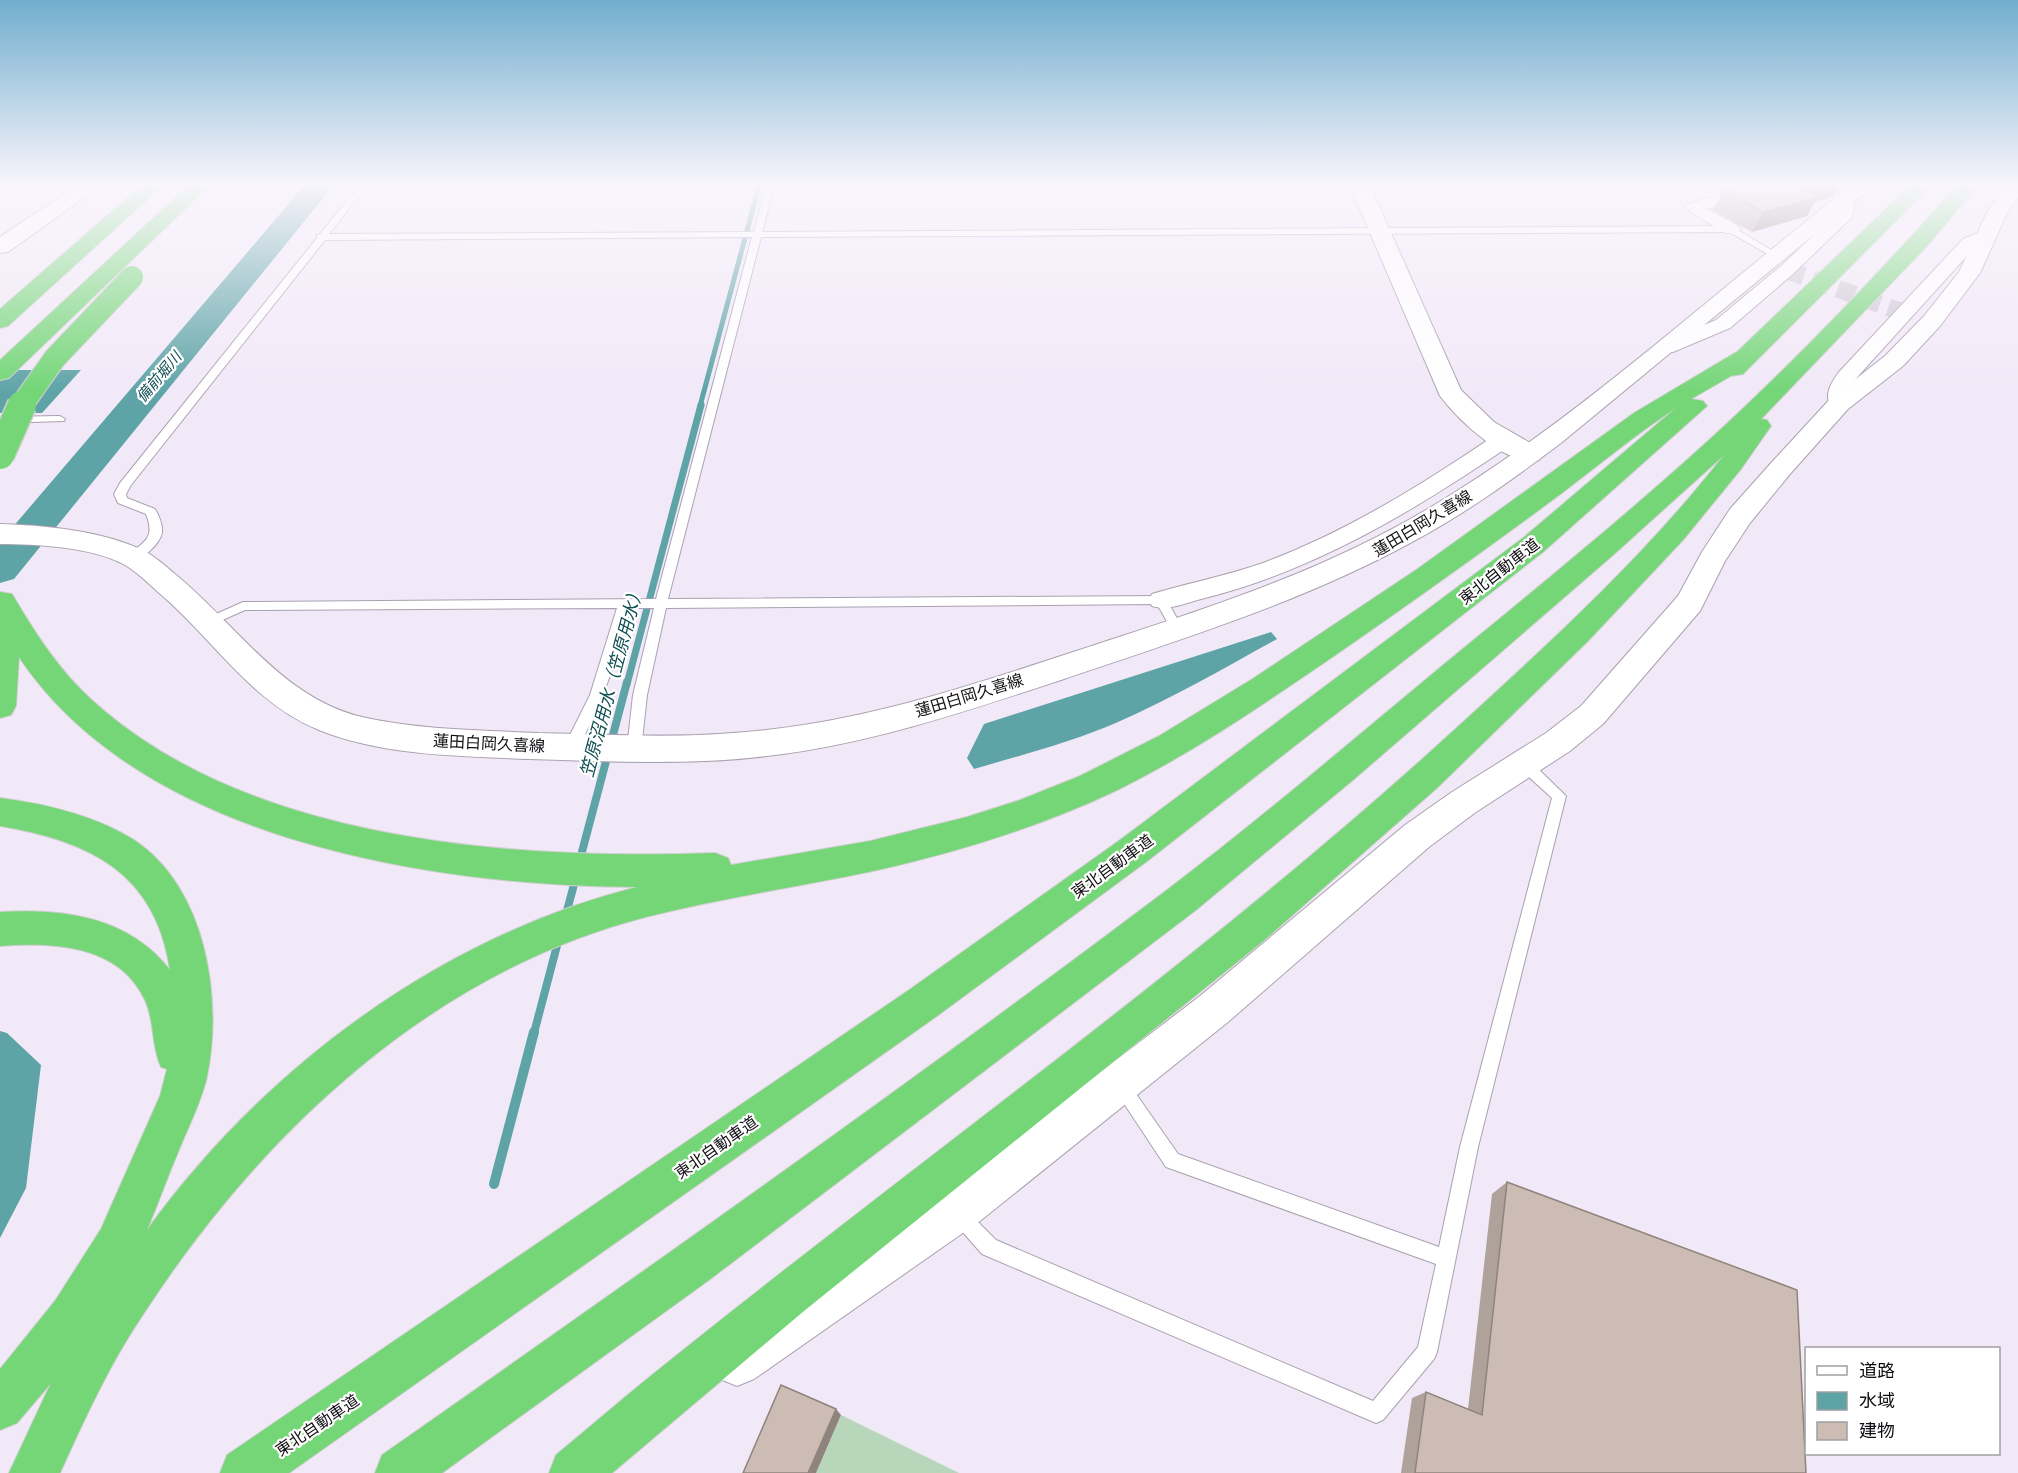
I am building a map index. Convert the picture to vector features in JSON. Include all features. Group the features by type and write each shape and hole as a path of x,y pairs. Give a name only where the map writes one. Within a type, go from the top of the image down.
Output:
{"highway":[{"path":"27,269 47,255"},
{"path":"0,321 75,255"},
{"path":"0,342 97,255"},
{"path":"0,373 126,255"},
{"path":"0,454 18,413 36,382 63,349 153,255"},
{"name":"東北自動車道","path":"245,1473 351,1402 923,1003 1133,851 1533,544 1750,354 1851,255"},
{"path":"400,1473 693,1264 1182,899 1341,770 1602,549 1718,446 1794,372 1906,255"},
{"path":"0,601 40,666 81,711 129,747 190,783 276,818 337,838 399,853 541,870 626,889 744,877 931,841 993,822 1115,776 1172,746 1429,576 1654,411 1750,354"},
{"path":"574,1473 639,1415 942,1172 1207,966 1423,783 1625,586 1730,467 1794,372"},
{"path":"0,601 5,644 0,706"},
{"path":"0,812 60,824 124,853 151,878 173,911 187,950 192,992 191,1038 185,1081 128,1222 105,1264 48,1348 0,1406"},
{"path":"34,1473 56,1420 152,1259 205,1191 259,1132 320,1073 384,1025 444,985 512,948 569,924 626,889"},
{"path":"0,929 31,925 75,928 114,942 144,964 166,998 172,1022 175,1081 169,1120"}],"street":[{"path":"1391,255 1449,391 1461,407 1483,427 1530,454"},
{"name":"蓮田白岡久喜線","path":"0,534 66,536 133,557 177,590 256,673 297,707 357,729 416,739 634,749 714,748 793,740 914,712 1177,629 1303,585 1375,552 1444,512 1530,454 1666,348 1773,255"},
{"path":"1666,348 1723,324 1803,255"},
{"path":"590,1473 638,1431 955,1211 1214,1009 1417,836 1464,802 1558,742 1592,715 1689,603 1712,559 1740,516 1839,404 1894,361 1932,321 1969,273 1978,255"},
{"path":"1161,600 1237,581 1354,531 1418,496 1503,440"}],"lane":[{"path":"133,557 150,545 156,536 158,526 151,512 122,500 120,494 126,483 306,255"},
{"path":"634,749 640,695 661,602 752,255"},
{"path":"0,420 60,419"},
{"path":"209,622 243,606 1161,600 1177,629"},
{"path":"572,747 585,723 610,660 625,602"},
{"path":"955,1211 988,1247 1376,1413 1427,1352 1444,1258 1469,1147 1559,795 1524,764"},
{"path":"1120,1084 1172,1161 1444,1258"}],"shaded area":[{"path":"841,1415 959,1473 816,1473"}],"water":[{"path":"0,370 81,370 42,413 0,413"},
{"path":"1271,632 1277,639 1179,693 1118,722 1065,742 974,769 967,758 984,724"},
{"path":"0,1031 7,1033 41,1065 26,1188 0,1238"}],"building":[{"path":"1507,1182 1797,1290 1806,1473 1415,1473 1426,1392 1482,1415"},
{"path":"781,1385 836,1409 808,1473 743,1473"}],"waterway":[{"name":"備前堀川","path":"0,569 262,255"},
{"name":"笠原沼用水（笠原用水）","path":"700,406 741,255"},
{"name":"笠原沼用水（笠原用水）","path":"627,684 701,405"},
{"name":"笠原沼用水（笠原用水）","path":"579,863 627,682"},
{"name":"笠原沼用水（笠原用水）","path":"565,918 576,877"},
{"name":"笠原沼用水（笠原用水）","path":"534,1033 559,938"},
{"name":"笠原沼用水（笠原用水）","path":"494,1184 534,1032"}],"tunnel":[{"path":"1787,270 1904,313"}]}
